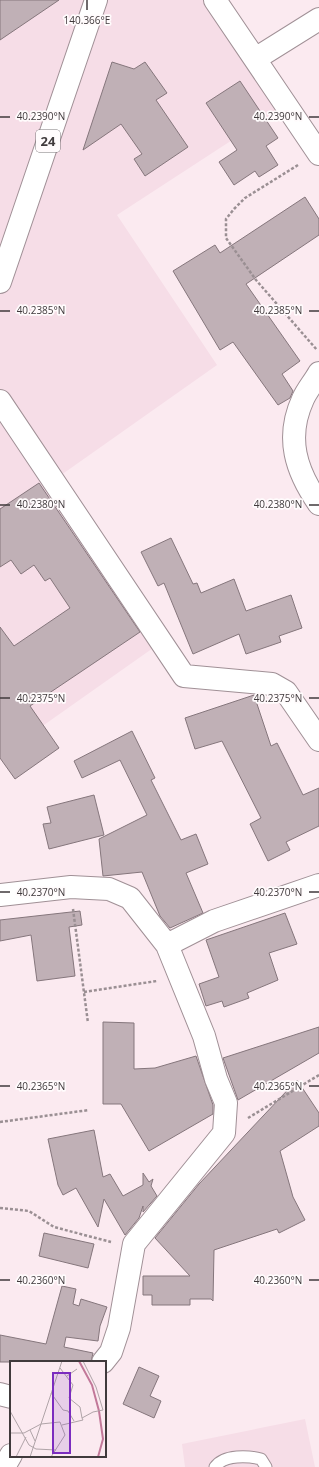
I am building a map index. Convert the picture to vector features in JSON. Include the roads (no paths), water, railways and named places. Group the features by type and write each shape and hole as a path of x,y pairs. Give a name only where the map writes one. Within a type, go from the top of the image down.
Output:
{"street":[{"name":"24","path":"0,282 96,0"},
{"path":"215,0 318,153"},
{"path":"255,59 319,19"},
{"path":"319,373 302,399 294,429 294,454 306,485 319,504"},
{"path":"0,401 184,676 272,684 286,692 319,740"},
{"path":"167,945 214,922 319,885"},
{"path":"0,895 71,887 109,889 130,898 167,945 204,1036 216,1079 226,1103 224,1133 134,1244 119,1328 111,1352 104,1361"},
{"path":"0,1394 10,1397"},
{"path":"4,1467 10,1456"}],"lane":[{"path":"215,1467 226,1460 249,1456 262,1459 266,1467"}]}
